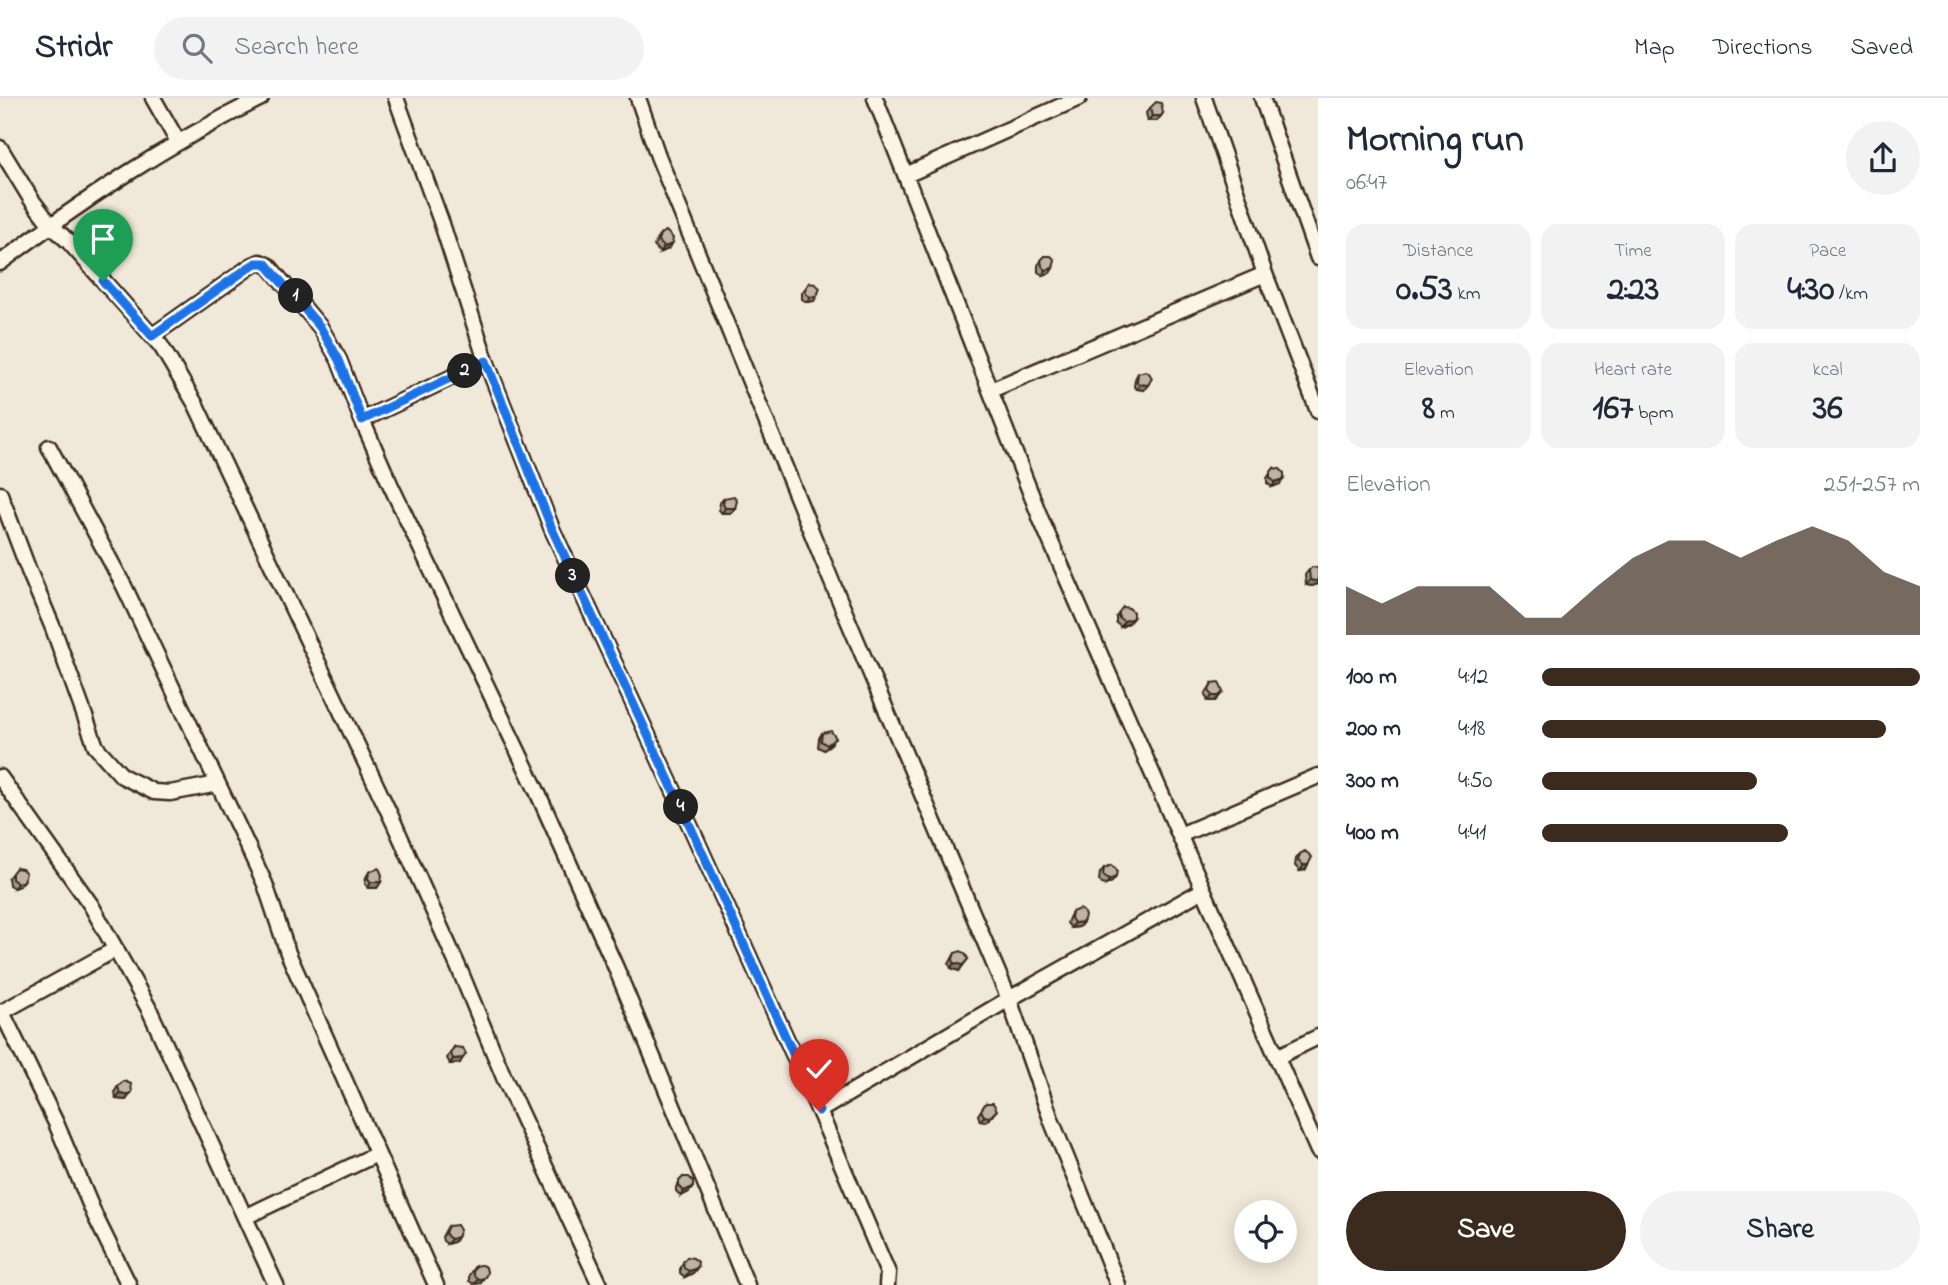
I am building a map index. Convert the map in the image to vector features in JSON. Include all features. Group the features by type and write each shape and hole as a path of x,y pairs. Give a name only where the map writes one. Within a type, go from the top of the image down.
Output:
{"street":[{"path":"153,98 178,142"},
{"path":"0,263 112,181 201,128 261,98"},
{"path":"396,98 442,224 486,361 552,529 819,1111 888,1273 887,1285"},
{"path":"638,98 663,169 831,580 1009,999 1052,1122 1118,1285"},
{"path":"875,98 1042,522 1318,1151"},
{"path":"906,175 1079,98"},
{"path":"1204,98 1265,274 1318,411"},
{"path":"1262,98 1318,258"},
{"path":"0,148 50,225 69,242 167,355 196,405 270,566 335,694 461,973 505,1080 600,1285"},
{"path":"152,336 256,263 265,263 320,327 339,360 362,420 605,942 747,1285"},
{"path":"991,390 1265,274"},
{"path":"362,420 486,361"},
{"path":"48,447 124,586 265,884 288,953 436,1285"},
{"path":"0,494 96,747 122,776 154,792 170,793 218,784"},
{"path":"1180,835 1318,775"},
{"path":"0,777 91,905 149,1009 276,1285"},
{"path":"819,1111 1009,999 1203,891"},
{"path":"116,949 1,1012 56,1123 95,1216 129,1285"},
{"path":"1277,1057 1318,1037"},
{"path":"245,1217 377,1154"}],"building":[{"path":"1156,102 1161,103 1161,116 1152,116 1150,108"},
{"path":"666,231 673,238 672,244 664,247 658,241 660,234"},
{"path":"1045,256 1051,256 1055,260 1053,268 1046,270 1042,266 1041,260"},
{"path":"809,283 820,288 817,296 806,294"},
{"path":"1145,371 1152,378 1148,385 1137,382 1138,373"},
{"path":"1274,468 1284,473 1284,479 1275,482 1270,478"},
{"path":"734,496 737,501 735,508 725,508 724,498"},
{"path":"1312,567 1318,568 1318,580 1315,581 1310,580 1309,570"},
{"path":"1123,607 1133,612 1133,618 1124,621 1119,618"},
{"path":"1219,682 1223,692 1219,696 1212,696 1209,690 1212,683"},
{"path":"831,731 836,738 827,745 821,741 822,733"},
{"path":"1305,851 1312,857 1308,865 1298,861 1300,854"},
{"path":"1112,865 1117,870 1116,877 1109,880 1103,875 1104,868"},
{"path":"16,868 26,873 24,881 17,883 12,879"},
{"path":"379,868 381,882 371,882 368,879 369,872"},
{"path":"1079,909 1085,916 1083,922 1074,923 1072,912"},
{"path":"961,951 968,959 963,965 954,963 953,959 955,953"},
{"path":"454,1047 463,1048 466,1054 463,1058 453,1059 451,1053"},
{"path":"124,1081 131,1084 132,1092 129,1095 120,1094 118,1086"},
{"path":"986,1103 993,1103 997,1110 990,1117 984,1116 981,1110"},
{"path":"683,1177 689,1177 693,1181 693,1187 684,1191 679,1186"},
{"path":"457,1225 460,1230 457,1237 451,1239 445,1232 448,1226"},
{"path":"687,1257 698,1262 697,1268 689,1271 684,1268 683,1262"},
{"path":"480,1265 485,1267 485,1277 480,1279 475,1277 473,1272 475,1267"}],"route":[{"path":"103,281 152,336 251,266 265,263 282,279 320,327 339,360 362,420 486,361 552,529 819,1111"}]}
